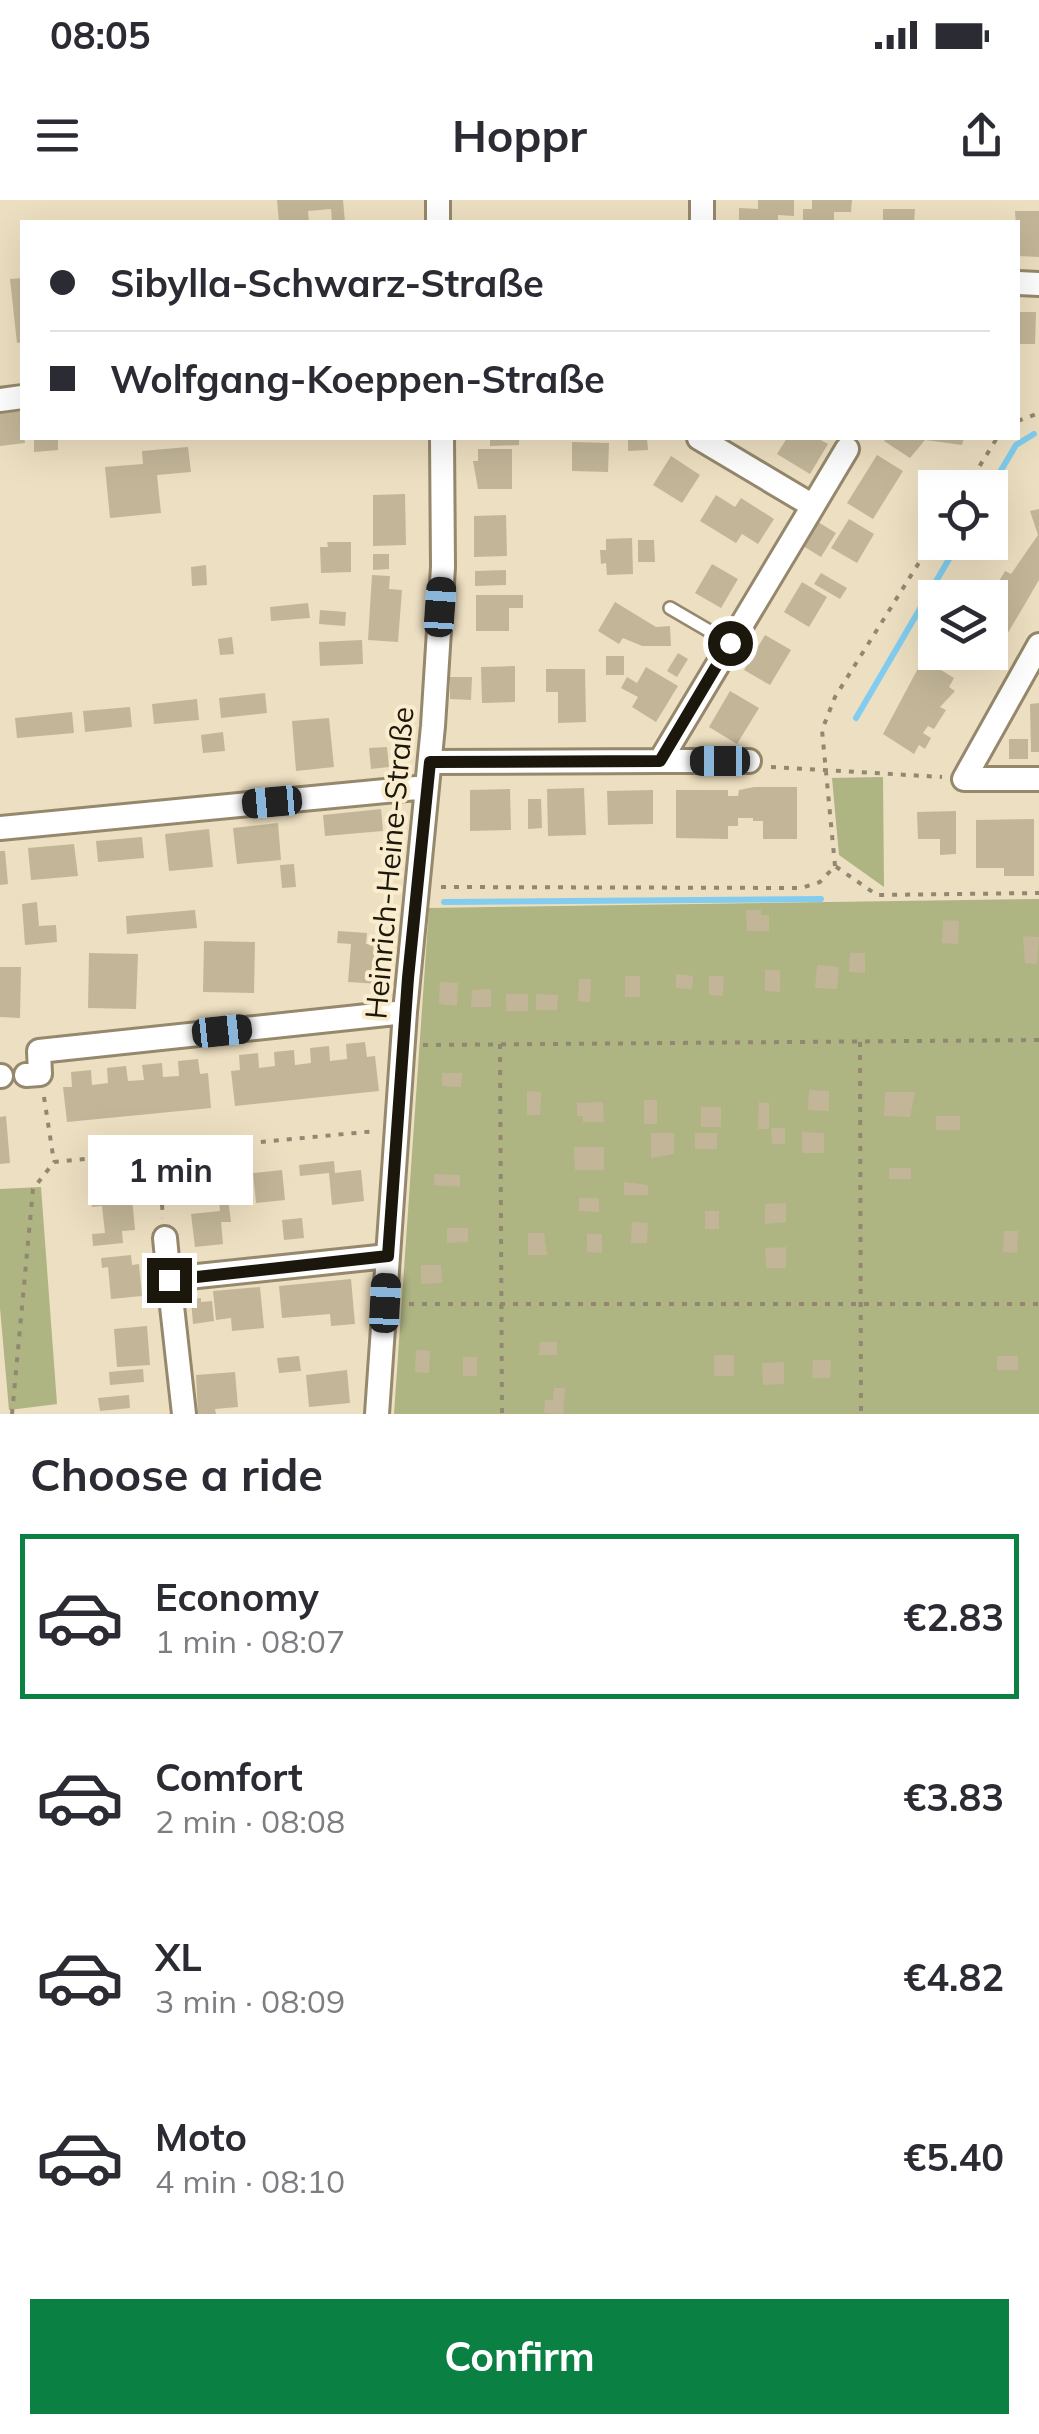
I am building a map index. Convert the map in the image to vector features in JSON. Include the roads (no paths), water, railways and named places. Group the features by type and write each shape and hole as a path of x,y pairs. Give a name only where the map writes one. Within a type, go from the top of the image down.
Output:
{"street":[{"name":"Heinrich-Heine-Straße","path":"377,1414 405,1012 430,762 442,567 442,440"},
{"path":"701,440 813,506"},
{"path":"660,761 847,450"},
{"path":"1039,644 964,779 1039,779"},
{"path":"430,762 749,761"},
{"path":"0,828 427,787"},
{"path":"33,1075 39,1051 405,1012"},
{"path":"165,1238 184,1414"},
{"path":"169,1280 388,1256"}],"lane":[{"path":"670,608 730,643"}],"waterway":[{"path":"1001,470 1016,445 1034,434"},
{"path":"856,718 948,560"},
{"path":"444,902 821,899"}]}
